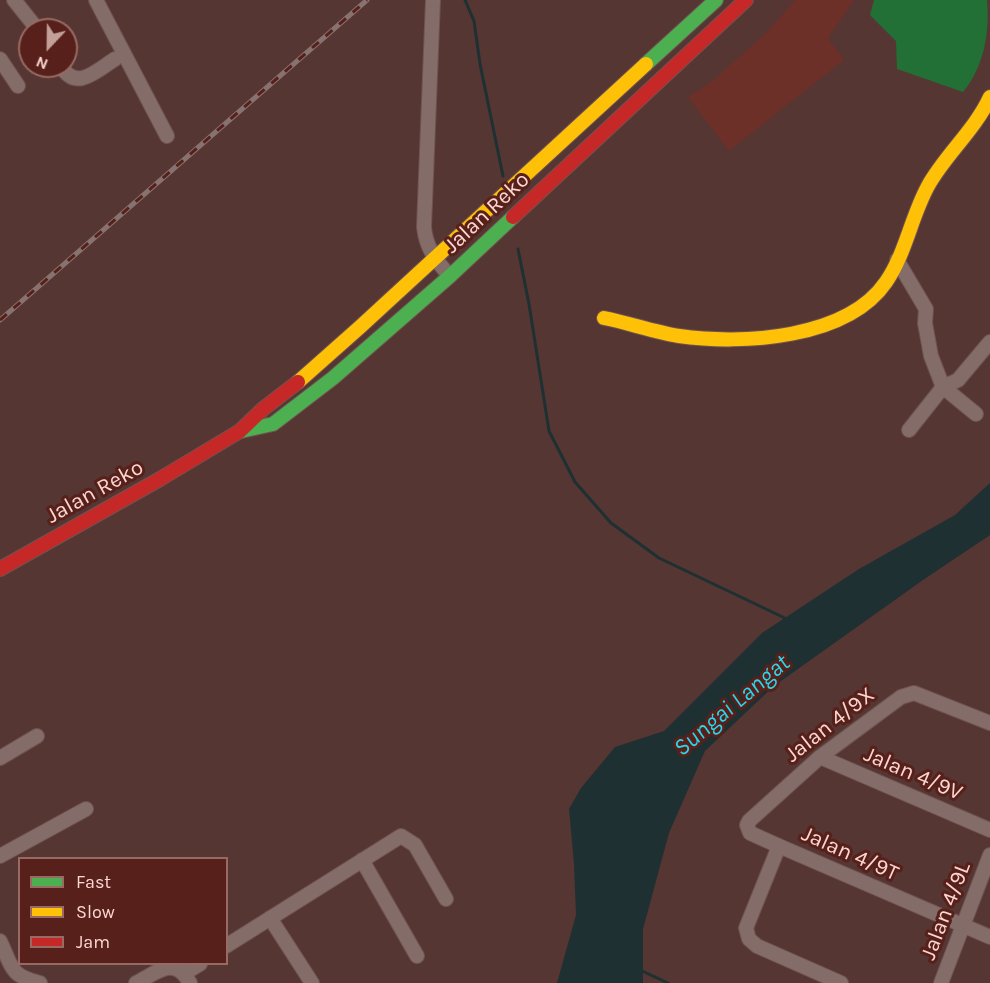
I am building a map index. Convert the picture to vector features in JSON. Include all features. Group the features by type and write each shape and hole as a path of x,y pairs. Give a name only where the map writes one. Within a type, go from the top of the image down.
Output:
{"main road":[{"name":"Jalan Reko","path":"0,569 240,431 360,327 716,0"},
{"name":"Jalan Reko","path":"240,431 273,424 333,378 450,276 746,0"},
{"path":"604,318 677,335 718,340 795,332 819,327 857,309 886,283 923,194 984,110 990,97"}],"street":[{"path":"14,0 28,18"},
{"path":"96,0 167,136"},
{"path":"433,0 424,227 428,248 450,276"},
{"path":"0,58 18,86"},
{"path":"71,78 82,79 115,59"},
{"path":"897,260 926,309 925,323 931,356 943,387 976,414"},
{"path":"909,430 943,387 958,380 990,342"},
{"name":"Jalan 4/9X","path":"779,846 750,833 747,825 820,757 901,697 914,693 990,723"},
{"path":"0,758 37,736"},
{"name":"Jalan 4/9V","path":"820,757 990,830"},
{"path":"0,856 86,809"},
{"path":"228,945 401,836 415,845 446,899"},
{"name":"Jalan 4/9T","path":"841,983 757,946 749,939 746,928 779,846 990,937"},
{"name":"Jalan 4/9L","path":"940,983 990,855"},
{"path":"362,860 417,956"},
{"path":"270,918 312,983"},
{"path":"0,941 14,954 15,973 21,978 40,983"},
{"path":"136,983 168,967 174,967 188,978 198,965"}],"shaded area":[{"path":"795,0 854,0 828,38 844,60 729,151 688,97 711,82 766,33"}],"green space":[{"path":"874,0 987,0 984,49 976,72 963,92 897,69 896,41 870,15"}],"water":[{"name":"Sungai Langat","path":"990,483 990,535 774,686 705,751 669,833 643,929 643,983 557,983 576,915 569,809 581,788 615,747 664,731 762,633 859,569 955,515"}],"waterway":[{"path":"465,0 474,21 480,64 503,176"},
{"path":"518,249 549,431 575,482 611,523 659,558 789,620"},
{"path":"640,970 668,983"}],"railway":[{"path":"0,320 367,0"}],"traffic: fast":[{"path":"646,64 716,0"},
{"path":"241,431 273,424 333,378 450,276 513,217"}],"traffic: slow":[{"path":"298,382 646,64"},
{"path":"604,318 679,336 732,339 792,334 820,327 846,316 868,301 886,282 899,259 928,186 984,109 990,97"}],"traffic: jam":[{"path":"513,217 746,0"},
{"path":"0,569 240,431 263,409 298,382"}]}
